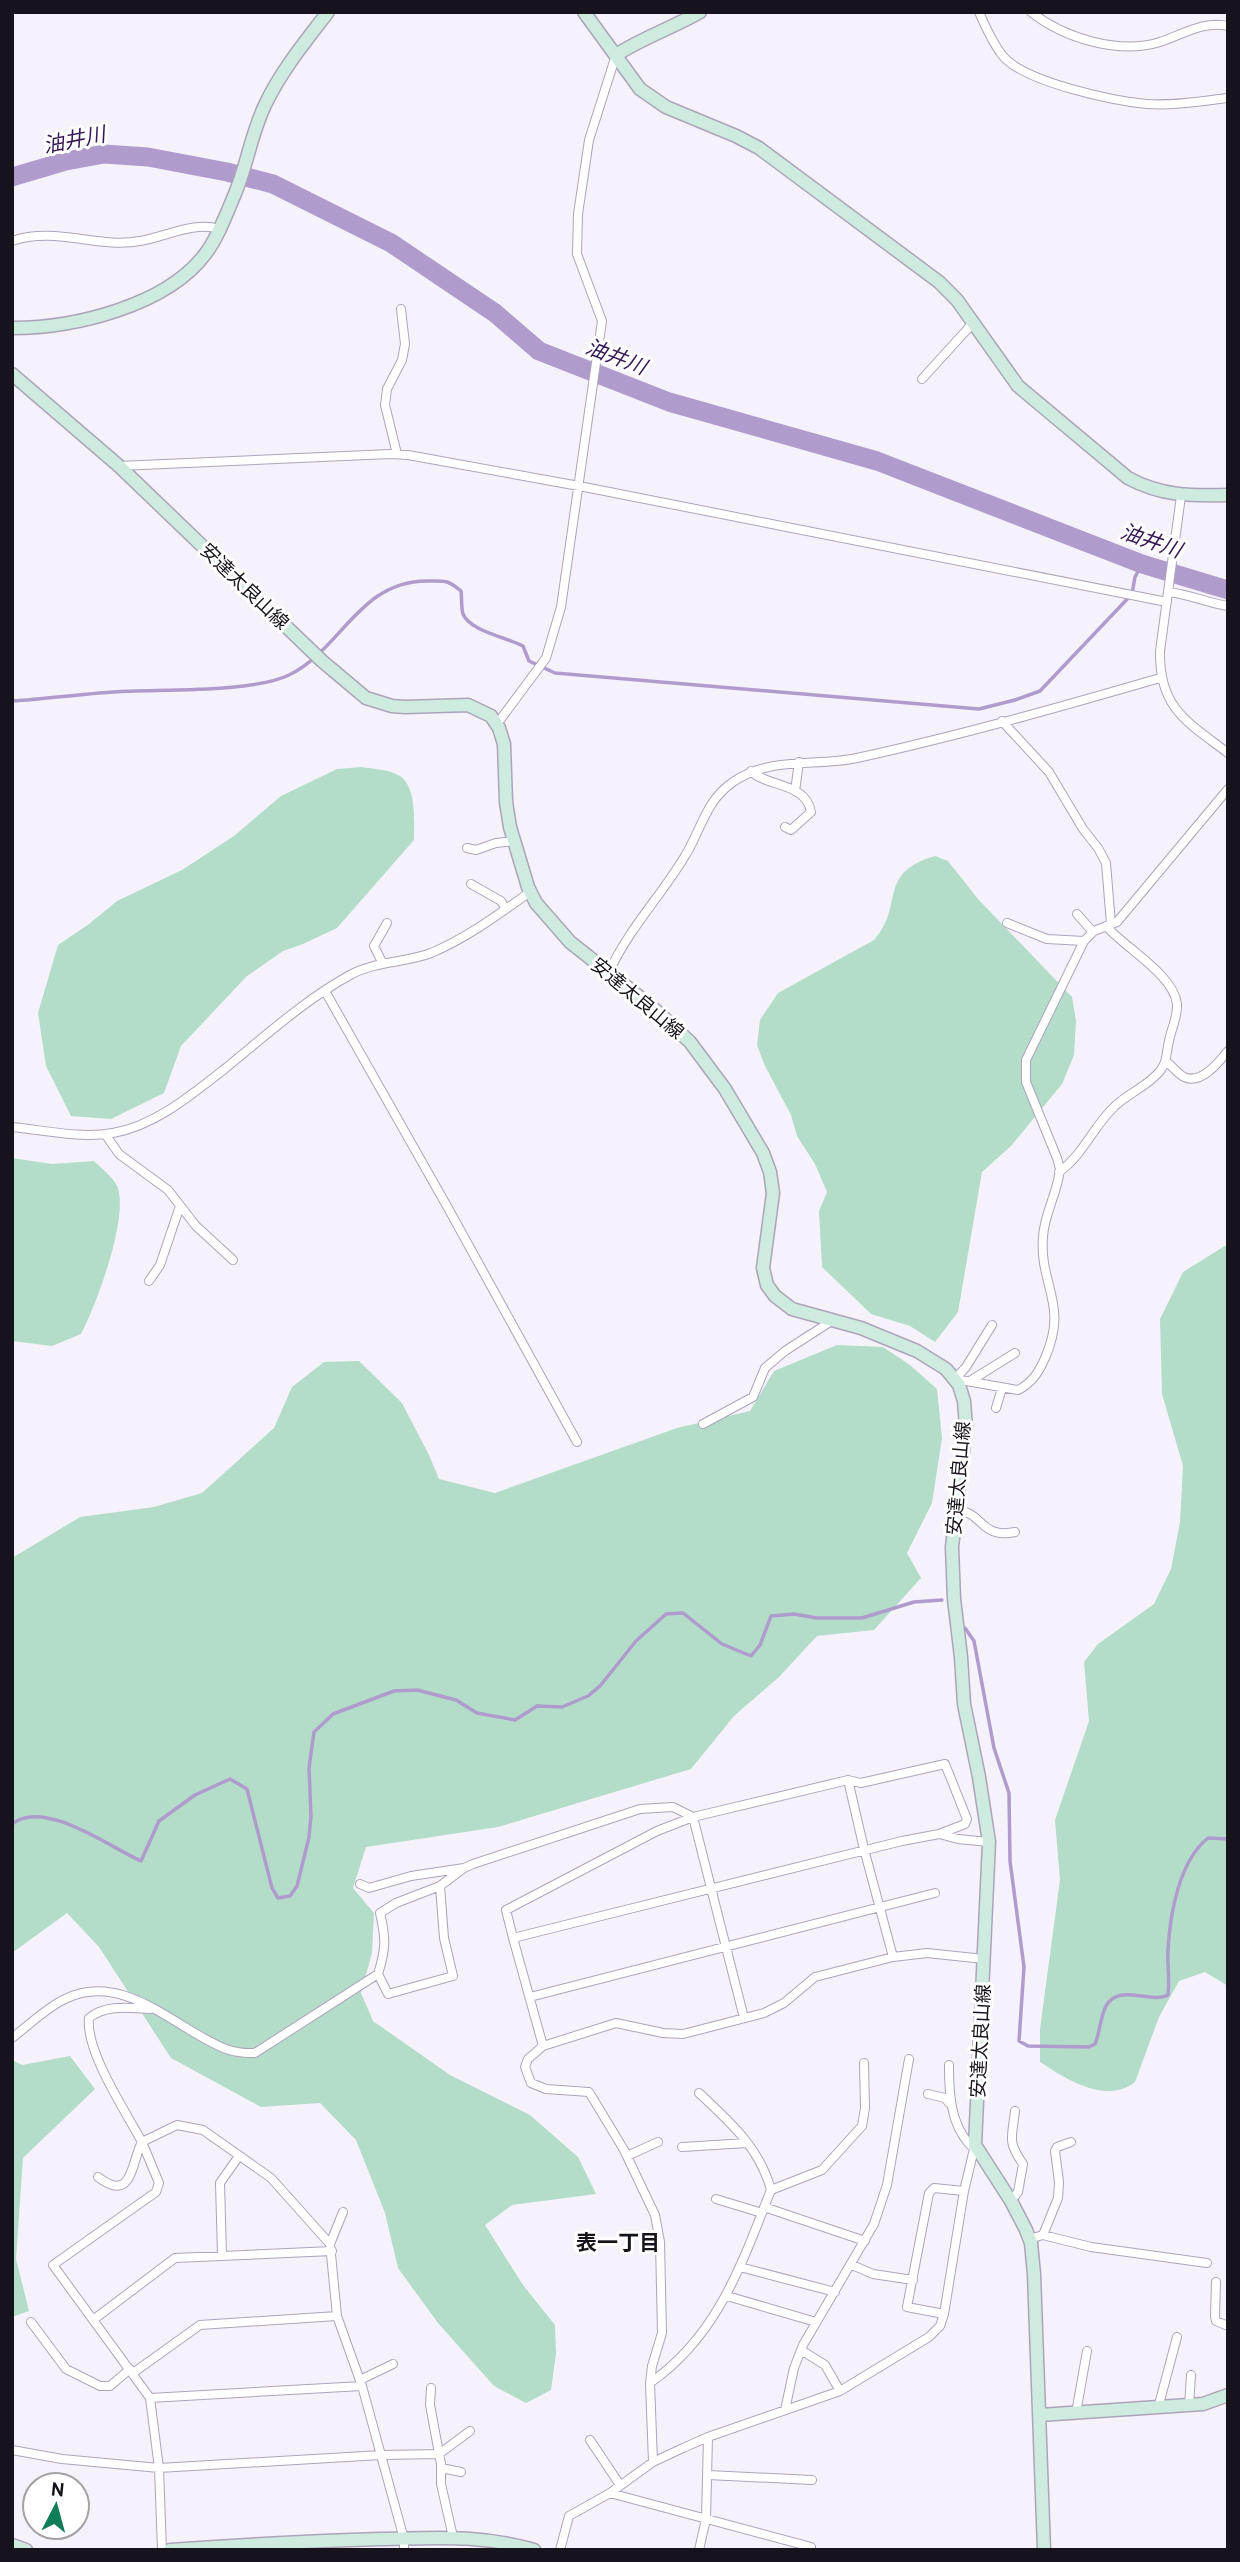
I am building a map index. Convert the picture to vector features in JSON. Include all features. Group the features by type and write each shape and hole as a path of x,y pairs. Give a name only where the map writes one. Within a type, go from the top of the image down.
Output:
{"main road":[{"path":"12,328 69,323 135,304 173,284 192,268 206,252 235,194 265,105 294,57 328,12"},
{"path":"584,12 640,89 654,100 759,148 939,282 957,300 1018,386 1128,478 1147,488 1181,496 1228,495"},
{"path":"615,55 636,41 672,29 699,12"},
{"name":"安達太良山線","path":"12,374 119,466 316,655 366,698 405,708 468,705 486,713 497,724 504,744 506,802 514,841 530,892 547,918 570,942 676,1027 690,1042 725,1089 762,1153 771,1172 773,1193 764,1268 768,1285 775,1296 792,1309 881,1335 917,1351 946,1369 960,1385 965,1427 955,1510 952,1569 964,1704 989,1842 975,2145"},
{"path":"975,2145 1036,2237 1034,2274 1044,2550"},
{"path":"1040,2415 1189,2406 1228,2395"},
{"path":"170,2550 314,2541 404,2544 453,2537 502,2541 534,2550"},
{"path":"12,2545 26,2550"}],"street":[{"path":"979,12 1003,56 1033,75 1086,93 1149,104 1228,98"},
{"path":"1031,12 1067,32 1131,48 1157,43 1208,25 1228,26"},
{"path":"497,724 547,658 561,607 602,321 585,279 577,254 576,240 589,140 615,55"},
{"path":"12,240 41,234 132,242 186,229 219,229"},
{"path":"397,454 385,405 387,390 401,360 405,344 401,309"},
{"path":"922,379 973,323"},
{"path":"119,466 397,454 579,486 1167,602"},
{"path":"1181,496 1160,652 1160,678 1172,706 1180,715 1228,753"},
{"path":"1168,592 1228,606"},
{"path":"609,972 640,919 685,856 708,807 725,788 751,771 799,762 853,759 1160,678"},
{"path":"1002,721 1049,772 1106,863 1109,925 1116,938 1145,960 1176,1000 1166,1061 1152,1080 1110,1110 1072,1163 1059,1172"},
{"path":"795,791 799,762"},
{"path":"751,771 756,776 773,780 795,791 810,804 811,811 792,830 785,827"},
{"path":"955,1379 1018,1390 1037,1374 1053,1341 1055,1307 1042,1238 1059,1172 1057,1158 1026,1082 1026,1060 1084,941 1093,932 1117,922 1228,789"},
{"path":"467,848 476,850 496,843 514,841"},
{"path":"471,884 501,901 506,909"},
{"path":"12,1127 104,1134 133,1128 156,1118 352,974 428,954 530,892"},
{"path":"1077,914 1093,932"},
{"path":"383,964 374,946 387,923"},
{"path":"1007,923 1047,939 1084,941"},
{"path":"326,991 577,1442"},
{"path":"1166,1061 1184,1077 1192,1078 1212,1069 1228,1051"},
{"path":"104,1134 119,1154 168,1190 196,1226 233,1260"},
{"path":"149,1281 163,1259 180,1206"},
{"path":"703,1424 753,1397 765,1368 785,1351 833,1320"},
{"path":"955,1379 966,1367 992,1325"},
{"path":"970,1381 1015,1353"},
{"path":"996,1408 1002,1388"},
{"path":"955,1510 971,1513 989,1531 1005,1534 1015,1532"},
{"path":"513,1938 864,1849 939,1834 965,1824 967,1819 946,1764 860,1783 848,1780 693,1817 657,1831 506,1910 513,1938 543,2046"},
{"path":"848,1780 893,1957"},
{"path":"360,1884 369,1888 411,1876 464,1868 640,1809 673,1807 693,1817"},
{"path":"693,1817 744,2018"},
{"path":"939,1834 989,1842"},
{"path":"12,2038 60,2002 94,1991 117,1993 153,2009 222,2049 239,2054 255,2053 378,1974 386,1939 380,1913 396,1903 440,1886 464,1868"},
{"path":"378,1974 388,1994 453,1976 444,1938 440,1886"},
{"path":"530,1997 935,1893"},
{"path":"653,2462 650,2382 662,2333 660,2242 655,2215 627,2156 589,2092 547,2089 531,2083 525,2067 528,2059 543,2046 616,2023 663,2033 683,2034 744,2018 784,2003 815,1977 893,1957 927,1952 984,1959"},
{"path":"153,2009 106,2009 89,2018 88,2026 97,2056 142,2142 159,2183 156,2192 54,2265 150,2398 159,2468 162,2550"},
{"path":"785,2410 794,2368 802,2350 874,2224 887,2185 908,2059"},
{"path":"771,2190 822,2170 862,2126 865,2108 864,2063"},
{"path":"948,2065 949,2103"},
{"path":"650,2382 668,2370 689,2350 727,2296 771,2190 762,2162 699,2093"},
{"path":"560,2550 569,2516 610,2493 653,2462 708,2437 840,2391 929,2337 940,2326 975,2145 970,2145 965,2140 946,2098 928,2094"},
{"path":"1011,2201 1018,2192 1023,2164 1013,2151 1011,2140 1015,2111"},
{"path":"1014,2125 1025,2121"},
{"path":"98,2178 112,2185 124,2183 133,2174 136,2153 142,2142 177,2126 203,2130 271,2178 331,2248"},
{"path":"627,2156 658,2142"},
{"path":"1071,2142 1057,2147 1055,2151 1058,2199 1036,2237 1207,2263"},
{"path":"682,2147 747,2143"},
{"path":"222,2255 220,2183 239,2155"},
{"path":"944,2314 907,2307 931,2189 964,2191"},
{"path":"716,2199 763,2210 864,2241"},
{"path":"343,2212 331,2248 337,2316 361,2383 404,2544"},
{"path":"93,2320 175,2258 331,2248"},
{"path":"852,2265 873,2274 912,2280"},
{"path":"740,2267 835,2292"},
{"path":"1216,2282 1214,2316 1216,2321 1228,2326"},
{"path":"727,2296 816,2322"},
{"path":"32,2322 66,2370 100,2386 110,2386 201,2325 337,2316"},
{"path":"1158,2408 1177,2337"},
{"path":"802,2350 825,2365 840,2391"},
{"path":"1076,2413 1087,2351"},
{"path":"150,2398 361,2383 393,2364"},
{"path":"1189,2406 1191,2375"},
{"path":"431,2388 430,2405 441,2468 441,2484 453,2537"},
{"path":"12,2450 62,2459 159,2468 439,2454 470,2431"},
{"path":"699,2550 706,2519 708,2437"},
{"path":"590,2440 620,2486"},
{"path":"441,2468 461,2472"},
{"path":"708,2475 812,2480"},
{"path":"610,2493 811,2547"}],"green space":[{"path":"361,767 391,772 405,781 412,797 414,840 337,928 283,951 247,976 181,1046 164,1093 111,1119 71,1116 46,1066 38,1013 58,945 117,901 182,870 234,836 281,796 337,769"},
{"path":"935,856 948,861 978,899 1072,997 1076,1021 1074,1055 1062,1084 1011,1146 982,1172 958,1312 935,1342 910,1326 871,1314 822,1267 819,1211 827,1192 815,1164 797,1136 791,1115 757,1045 760,1020 778,993 874,940 888,915 898,881 917,863"},
{"path":"12,1158 52,1164 94,1161 117,1186 120,1200 110,1260 81,1334 52,1346 12,1341"},
{"path":"1228,1244 1228,1986 1205,1972 1179,1981 1159,2017 1135,2082 1112,2091 1099,2090 1074,2082 1040,2062 1040,2029 1060,1880 1055,1820 1089,1721 1084,1662 1098,1644 1154,1604 1171,1569 1180,1522 1183,1466 1162,1394 1160,1319 1183,1272"},
{"path":"837,1345 883,1347 910,1365 937,1389 942,1438 932,1503 907,1553 921,1578 874,1630 817,1636 779,1677 734,1716 691,1769 498,1827 366,1847 353,1888 374,1913 372,1953 361,1993 373,2021 450,2075 530,2115 578,2157 596,2194 512,2205 485,2225 523,2285 555,2325 556,2353 551,2390 526,2403 494,2386 438,2323 398,2268 385,2213 356,2140 320,2103 261,2107 171,2058 99,1947 67,1913 12,1953 12,1558 80,1517 154,1507 202,1493 274,1428 292,1387 324,1362 359,1361 402,1403 439,1479 495,1493 677,1428 750,1411 774,1371"},
{"path":"70,2056 95,2089 23,2158 16,2259 29,2311 12,2317 12,2060 22,2065"}],"waterway":[{"name":"油井川","path":"12,177 66,161 104,154 148,157 273,184 391,243 495,313 539,351 669,402 877,461 1142,564 1228,590"},
{"path":"12,701 114,692 204,689 273,681 289,675 307,663 367,604 384,592 404,584 438,581 449,583 461,591 463,614 473,625 523,646 529,661 555,673 979,709 1040,691 1132,594 1135,577 1142,564"},
{"path":"12,1824 26,1818 41,1817 59,1821 141,1861 159,1821 195,1795 230,1779 247,1789 272,1888 278,1898 290,1896 297,1886 309,1837 309,1768 314,1732 333,1714 394,1691 417,1690 456,1700 477,1713 515,1720 537,1706 562,1707 588,1696 600,1686 636,1641 666,1614 683,1613 722,1644 751,1656 760,1645 771,1616 794,1614 817,1618 862,1618 914,1602 942,1600"},
{"path":"965,1628 974,1641 994,1748 1009,1793 1010,1861 1024,1967 1019,2041 1028,2046 1089,2047 1095,2044 1104,2011 1111,1999 1126,1995 1168,1995 1169,1936 1183,1874 1198,1848 1208,1838 1228,1839"}],"district":[{"name":"表一丁目","path":"618,2243"}]}
